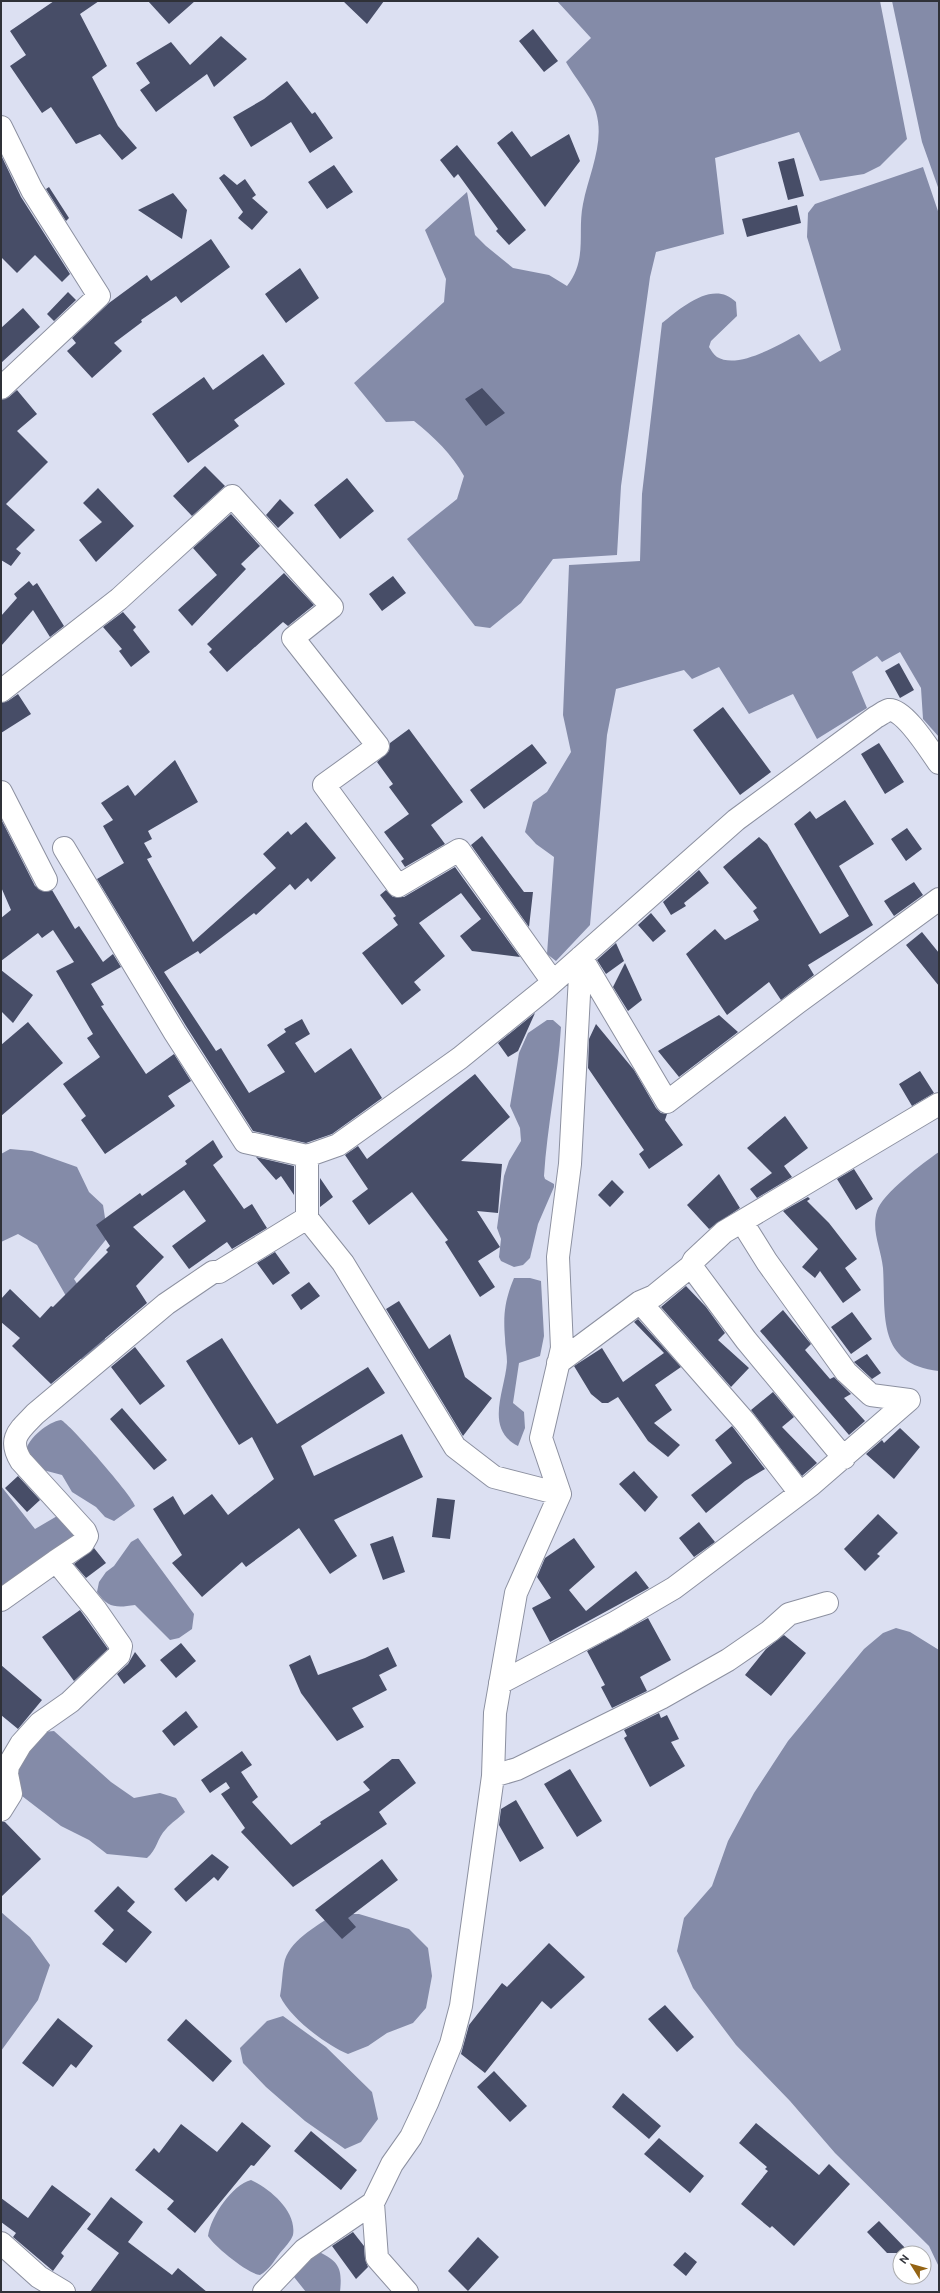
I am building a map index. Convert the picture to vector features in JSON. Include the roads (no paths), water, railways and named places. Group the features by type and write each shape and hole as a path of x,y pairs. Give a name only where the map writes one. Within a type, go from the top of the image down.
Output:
{"street":[{"path":"1,127 32,190 99,296 1,388"},
{"path":"1,691 119,599 232,496 332,607 293,638 378,746 324,785 398,886 459,850 553,982"},
{"path":"64,848 179,1039 245,1142 307,1156 338,1145 460,1058 553,982 736,820 876,717 889,710 897,711 914,728 939,763"},
{"path":"1,792 46,880"},
{"path":"581,957 667,1102 797,1003 939,899"},
{"path":"264,2292 304,2250 373,2203 392,2164 411,2137 451,2044 461,2006 492,1776 495,1713 516,1593 560,1494 541,1438 562,1348 558,1257 570,1164 581,957"},
{"path":"558,1363 640,1302 654,1296 691,1266 694,1260 724,1232 939,1104"},
{"path":"307,1156 307,1218 343,1263 455,1447 494,1477 560,1494"},
{"path":"1,1600 83,1543 87,1536 85,1531 21,1461 14,1443 17,1432 35,1414 166,1304 213,1272 219,1272 307,1218"},
{"path":"500,1683 616,1622 674,1588 844,1458 909,1400 871,1395 846,1372 768,1262 742,1222"},
{"path":"691,1266 746,1340 844,1458"},
{"path":"640,1302 745,1422 800,1492"},
{"path":"1,1810 11,1794 7,1774 8,1766 22,1744 40,1723 70,1702 119,1655 121,1646 117,1638 56,1561"},
{"path":"492,1776 517,1769 661,1698 728,1660 770,1631 789,1614 827,1603"},
{"path":"373,2203 377,2258 407,2292"},
{"path":"1,2244 39,2276 64,2292"}],"water":[{"path":"557,1 880,1 907,139 880,166 864,174 820,181 799,132 715,158 724,234 656,252 650,277 621,486 617,555 553,559 521,603 490,628 475,626 407,539 457,499 464,476 448,453 414,421 386,422 354,383 444,302 446,279 425,230 467,192 475,235 513,268 549,275 567,286 573,276 578,266 580,256 581,215 599,135 594,107 566,62 591,38"},
{"path":"892,1 939,1 939,190 922,142"},
{"path":"923,167 939,214 939,737 923,719 921,688 900,652 882,662 877,656 852,672 867,708 817,739 793,694 749,714 719,667 692,679 684,670 616,689 607,735 590,925 556,961 547,954 554,857 536,844 525,832 533,802 547,792 571,752 563,715 569,565 640,561 642,494 662,323 678,310 698,298 717,293 727,296 736,302 737,316 711,341 709,347 717,357 726,360 747,358 770,349 799,334 820,362 841,350 807,237 808,213 815,204"},
{"path":"547,1020 553,1020 561,1027 558,1064 544,1176 545,1179 554,1184 554,1187 538,1224 530,1258 523,1265 514,1267 501,1261 499,1257 501,1239 497,1228 504,1176 509,1161 521,1141 520,1128 510,1106 519,1053 528,1033"},
{"path":"10,1149 32,1151 77,1167 89,1192 103,1205 108,1237 74,1279 105,1326 105,1351 83,1360 61,1348 66,1296 37,1245 18,1234 1,1242 1,1154"},
{"path":"939,1152 939,1371 919,1366 904,1359 894,1348 888,1334 885,1319 883,1268 877,1240 875,1218 880,1204 895,1187"},
{"path":"514,1278 530,1278 541,1281 544,1336 540,1356 519,1363 513,1403 524,1412 525,1428 518,1446 508,1439 502,1430 499,1420 499,1408 507,1362 504,1329 505,1314 507,1300"},
{"path":"61,1420 101,1461 132,1500 135,1506 114,1521 105,1517 96,1507 72,1492 62,1475 43,1470 26,1451 30,1441 39,1431 56,1421"},
{"path":"1,1486 35,1529 64,1512 79,1542 1,1590"},
{"path":"138,1538 194,1614 192,1629 179,1638 170,1640 135,1605 113,1606 105,1601 97,1592 99,1582 106,1572 114,1566 131,1542"},
{"path":"896,1628 910,1632 939,1650 939,2267 932,2252 932,2245 928,2245 835,2153 790,2101 736,2045 693,1988 677,1951 684,1918 712,1886 728,1841 754,1793 788,1741 864,1649 883,1633"},
{"path":"54,1731 111,1782 134,1798 160,1793 176,1798 185,1812 163,1833 153,1851 147,1858 107,1854 89,1840 61,1826 22,1796 13,1787 11,1765 43,1732"},
{"path":"1,1912 30,1937 50,1965 38,2000 1,2051"},
{"path":"334,1914 359,1914 409,1929 428,1948 432,1976 426,2008 413,2023 387,2033 368,2046 348,2054 319,2037 300,2022 280,1996 284,1964 291,1948 311,1929"},
{"path":"283,2016 326,2047 372,2092 378,2119 361,2142 345,2149 305,2121 266,2087 243,2063 240,2048 267,2021"},
{"path":"251,2180 266,2189 281,2202 291,2218 293,2226 293,2235 291,2240 269,2268 260,2275 248,2270 232,2259 211,2241 208,2236 213,2220 224,2202 237,2188"},
{"path":"319,2252 336,2264 341,2278 340,2292 306,2292 294,2277 294,2271"}]}
